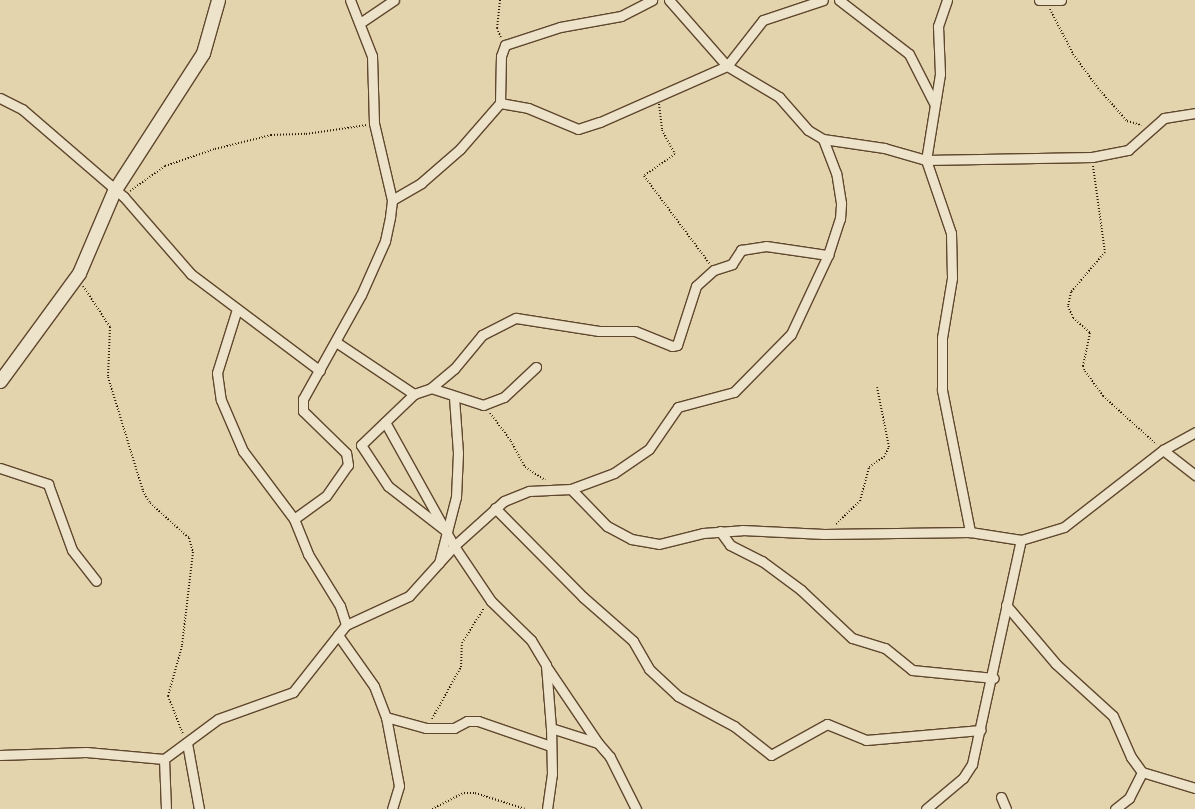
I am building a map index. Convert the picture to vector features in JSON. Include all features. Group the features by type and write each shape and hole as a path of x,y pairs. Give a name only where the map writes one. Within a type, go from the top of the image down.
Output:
{"street":[{"path":"0,381 79,273 119,194 203,53 218,0"},
{"path":"294,519 326,496 348,465 346,453 303,411 303,399 336,342 385,241 392,200 374,123 372,56 350,0"},
{"path":"360,23 394,0"},
{"path":"392,200 421,183 460,149 500,102 501,56 505,45 560,27 621,16 652,0"},
{"path":"669,0 727,66 779,97 808,130 823,139 884,148 926,160 1092,157 1128,150 1164,118 1195,114"},
{"path":"500,102 528,108 578,129 658,97 727,66 763,20 823,0"},
{"path":"839,0 909,54 934,103"},
{"path":"947,0 938,26 940,74 934,103 926,160 951,233 952,278 942,338 942,390 970,532"},
{"path":"1043,1 1061,0"},
{"path":"0,98 22,109 119,194 173,258 237,309 320,371"},
{"path":"0,755 86,752 164,759 218,719 293,692 346,626 409,596 454,546 496,508 529,492 571,489 614,473 649,450 681,405 727,395 740,387 791,334 828,255 840,219 841,203 836,173 823,139"},
{"path":"446,532 388,486 362,450 361,445 414,394 431,388 454,369 482,335 516,318 599,331 635,331 677,345 690,295 714,270 732,264 741,250 766,246 828,255"},
{"path":"237,309 217,373 221,400 244,451 294,519 308,554 340,606 346,626"},
{"path":"336,342 414,394"},
{"path":"431,388 454,397 483,405 504,396 536,367"},
{"path":"439,564 456,497 458,453 454,397"},
{"path":"385,422 454,546 491,601 531,640 598,743 610,757 636,809"},
{"path":"571,489 607,526 631,539 658,544 720,531 824,534 970,532 1021,540 1064,527 1163,450 1195,432"},
{"path":"1163,450 1195,475"},
{"path":"0,468 48,484 72,550 96,581"},
{"path":"496,508 582,597 633,641 649,668 678,696 734,726 771,755 827,724 866,740 981,730"},
{"path":"720,531 730,545 762,561 801,590 852,638 885,648 912,670 994,678"},
{"path":"926,809 963,778 972,764 994,678 1006,605 1021,540"},
{"path":"1006,605 1056,664 1113,716 1131,757 1142,772 1195,788"},
{"path":"338,635 374,686 386,717 399,786 392,809"},
{"path":"546,665 551,728 550,746 552,774 547,809"},
{"path":"386,717 426,728 454,728 466,721 478,721 550,746"},
{"path":"551,728 598,743"},
{"path":"187,743 200,809"},
{"path":"164,759 166,809"},
{"path":"1115,809 1129,798 1142,772"},
{"path":"1001,796 1006,809"}],"path":[{"path":"500,0 497,28 505,45"},
{"path":"1043,1 1063,38 1098,88 1127,121 1152,128"},
{"path":"658,97 662,130 675,154 644,176 714,270"},
{"path":"119,194 165,166 215,149 271,135 306,134 374,123"},
{"path":"1092,157 1102,211 1105,252 1071,292 1068,306 1072,318 1090,333 1083,366 1085,371 1103,396 1163,450"},
{"path":"79,273 83,288 110,327 108,377 143,491 154,508 189,538 194,552 182,646 168,696 187,743"},
{"path":"824,534 860,501 869,468 884,458 889,447 877,387"},
{"path":"483,405 511,441 525,467 547,481"},
{"path":"426,728 461,667 462,644 491,601"},
{"path":"432,809 464,793 475,793 525,809"}]}
